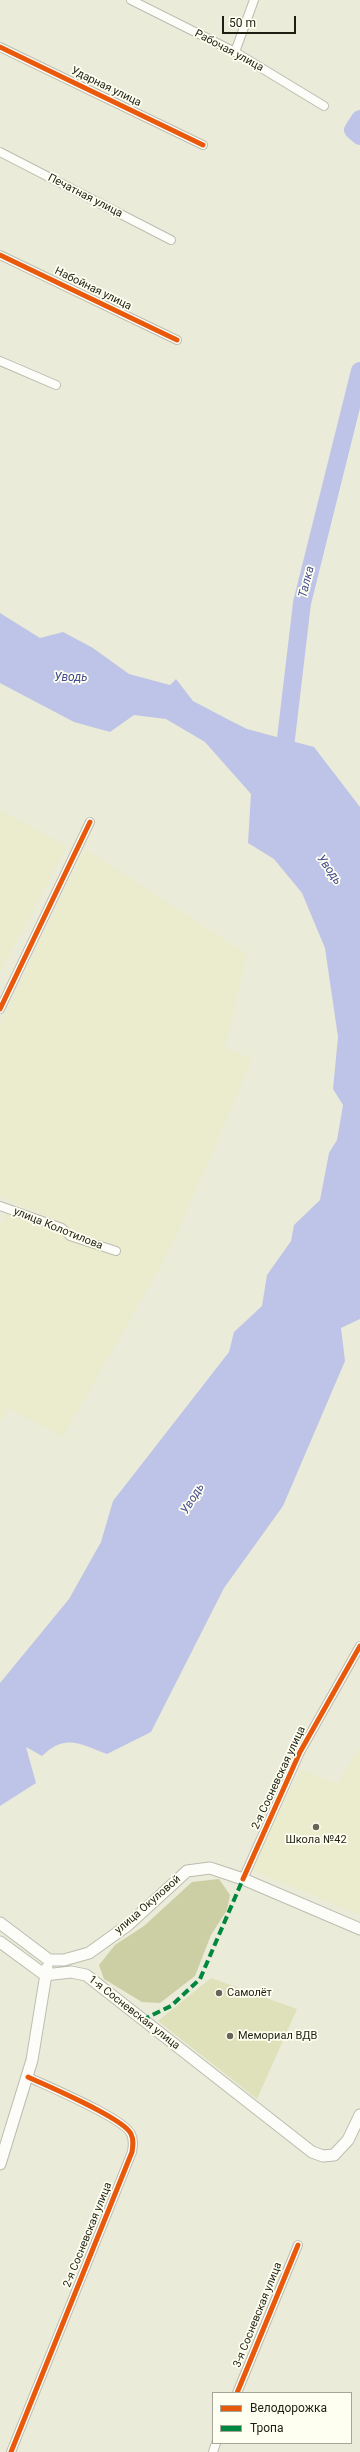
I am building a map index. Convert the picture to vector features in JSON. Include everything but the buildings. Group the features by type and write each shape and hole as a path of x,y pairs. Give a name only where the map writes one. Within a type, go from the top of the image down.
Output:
{"main road":[{"name":"улица Окуловой","path":"49,1960 79,1956 97,1947 128,1924 187,1871 210,1868 243,1879 360,1929"},
{"path":"0,1923 49,1960 44,1975 36,2037 28,2077 0,2164"},
{"path":"0,1942 44,1975"},
{"name":"1-я Сосневская улица","path":"44,1975 71,1972 86,1975 312,2152 323,2156 334,2155 348,2140 360,2115"}],"street":[{"name":"Рабочая улица","path":"131,0 235,52 324,106"},
{"path":"235,52 254,0"},
{"name":"Ударная улица","path":"0,47 203,145"},
{"name":"Печатная улица","path":"0,152 171,240"},
{"name":"Набойная улица","path":"0,255 177,340"},
{"path":"0,361 56,385"},
{"path":"0,1009 90,822"},
{"name":"улица Колотилова","path":"0,1206 62,1228 70,1236 116,1251"},
{"name":"2-я Сосневская улица","path":"243,1879 300,1752 360,1646"},
{"name":"2-я Сосневская улица","path":"11,2452 132,2152 133,2142 131,2132 96,2108 28,2077"},
{"name":"3-я Сосневская улица","path":"237,2392 298,2245"}],"shaded area":[{"path":"0,810 67,846 0,974"},
{"path":"85,849 247,954 225,1048 253,1059 169,1252 63,1437 9,1409 0,1422 0,1227 9,1212 50,1222 51,1218 0,1197 0,1025"},
{"name":"Школа №42","path":"360,1747 360,1915 251,1870 301,1769 337,1784"},
{"path":"219,1879 230,1895 227,1910 211,1935 195,1976 160,2003 142,2002 104,1979 99,1965 115,1945 144,1926 192,1882"},
{"path":"211,1978 297,2009 257,2099 158,2021"}],"water":[{"name":"Уводь","path":"0,613 40,638 63,632 93,648 129,674 170,685 176,679 193,701 247,729 314,747 360,807 360,1319 341,1328 345,1361 283,1506 224,1588 151,1732 107,1754 81,1744 73,1743 58,1745 50,1749 42,1756 26,1747 36,1783 0,1806 0,1683 69,1599 101,1542 113,1501 229,1352 234,1332 262,1306 267,1275 291,1241 294,1225 320,1200 329,1153 337,1140 343,1105 333,1089 338,1037 325,948 302,893 274,859 248,843 251,794 205,742 166,719 134,715 110,732 74,722 0,683"}],"waterway":[{"name":"Талка","path":"360,119 353,130 360,136"},
{"name":"Талка","path":"283,764 302,603 360,371"}],"marked path":[{"path":"142,2020 171,2006 200,1979 243,1879"}],"cycle path":[{"path":"0,47 203,145"},
{"path":"0,255 177,340"},
{"path":"0,1009 90,822"},
{"path":"243,1879 300,1752 360,1646"},
{"path":"11,2452 132,2152 133,2145 133,2138 131,2134 125,2127 115,2120 84,2103 28,2077"},
{"path":"237,2392 298,2245"}],"place":[{"name":"Школа №42","path":"316,1827"},
{"name":"Самолёт","path":"219,1993"},
{"name":"Мемориал ВДВ","path":"230,2036"}]}
